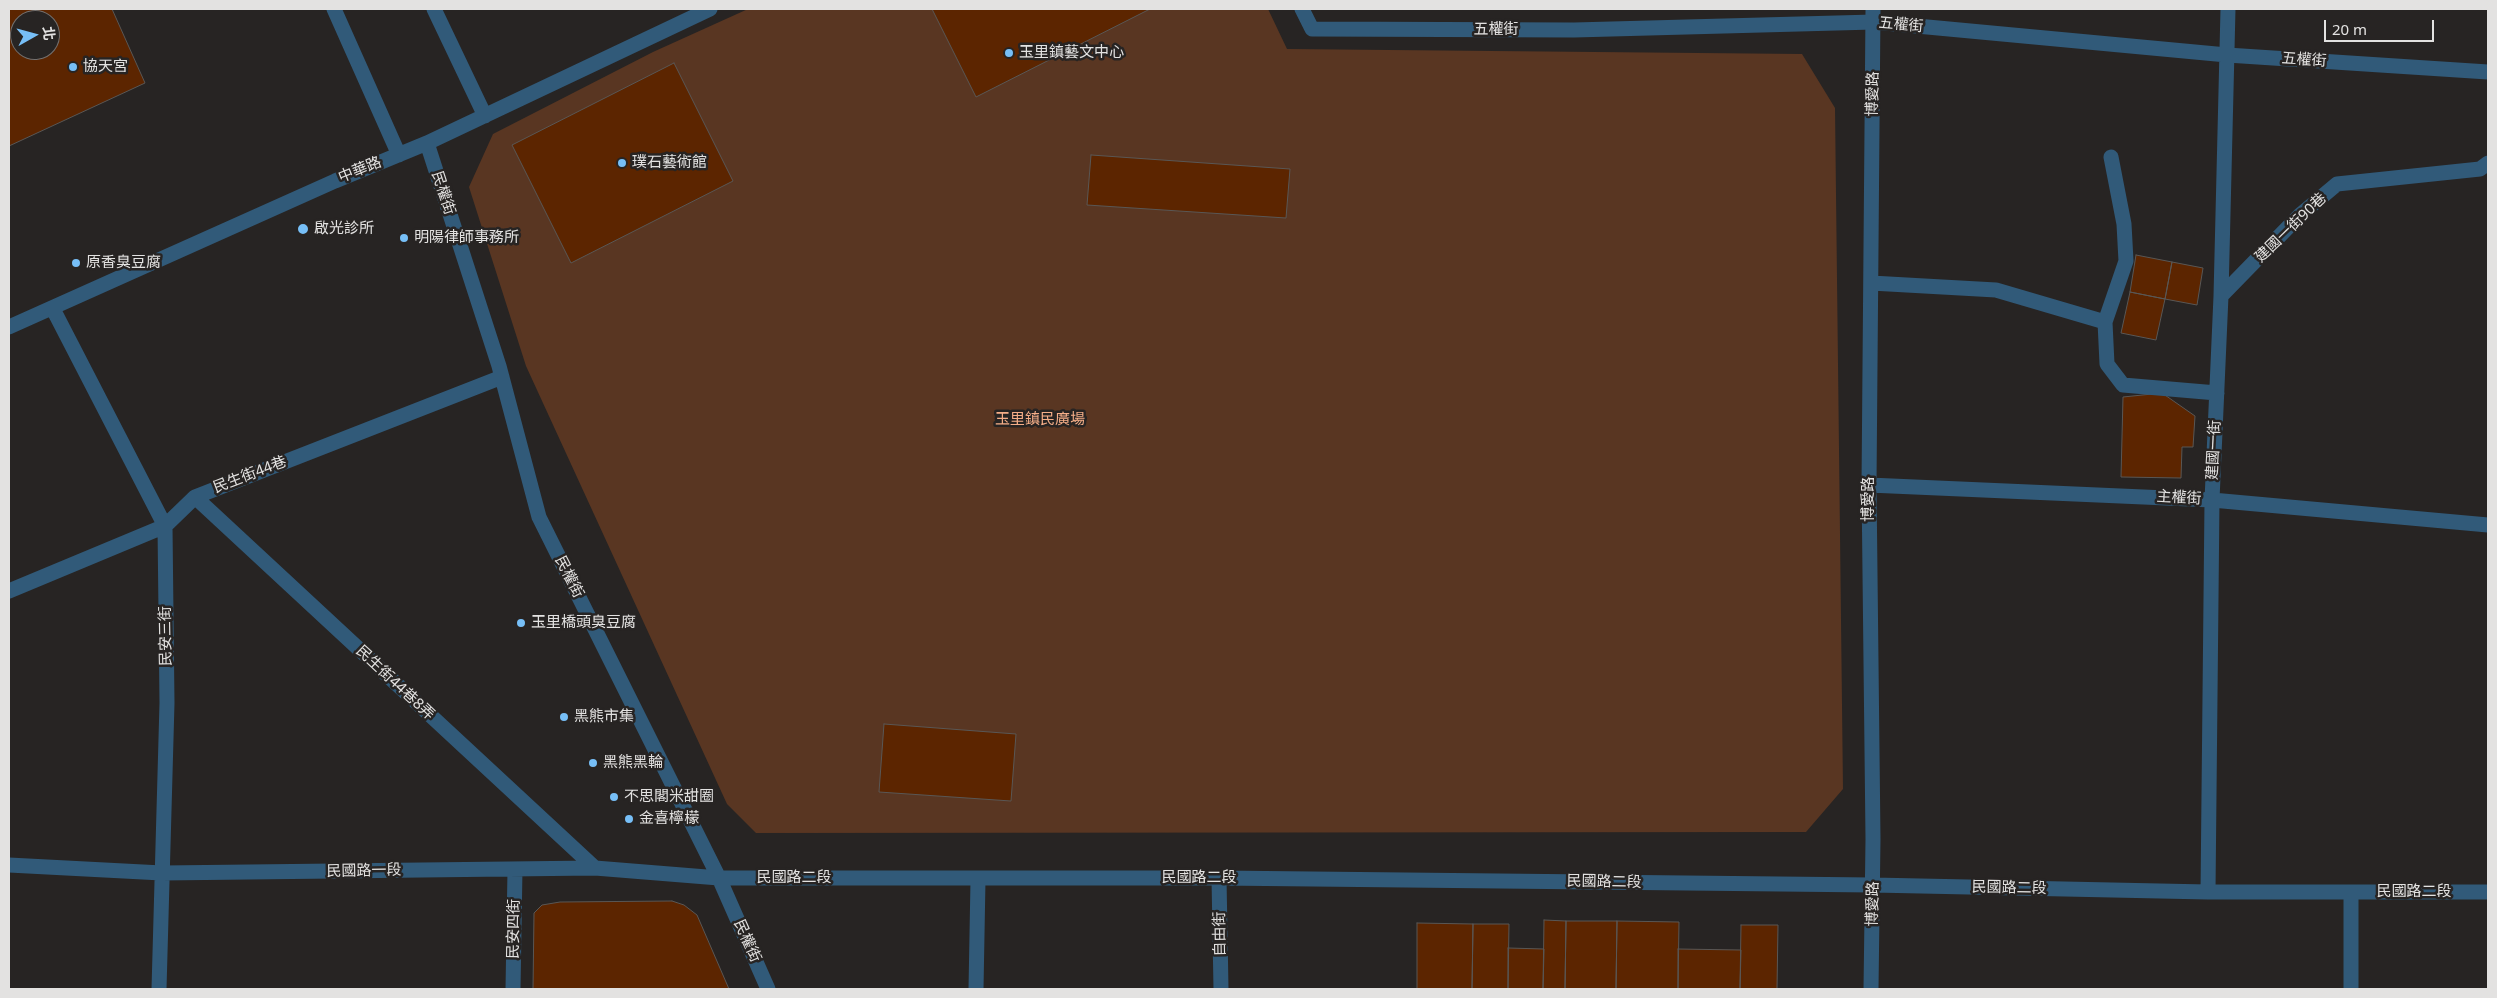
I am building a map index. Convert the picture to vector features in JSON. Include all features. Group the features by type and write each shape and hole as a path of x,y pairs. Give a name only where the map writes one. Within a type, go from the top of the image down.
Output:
{"street":[{"path":"334,9 399,155"},
{"path":"434,9 485,116"},
{"name":"中華路","path":"9,327 53,309 335,181 427,143 710,9"},
{"name":"五權街","path":"1302,9 1312,29 1574,30 1874,15 2227,55 2488,72"},
{"path":"1874,15 1885,9"},
{"name":"建國一街","path":"2208,892 2212,500 2221,296 2228,9"},
{"name":"博愛路","path":"1871,989 1873,885 1869,485 1874,15"},
{"name":"民權街","path":"427,143 502,377 539,517 719,878 768,989"},
{"path":"2111,157 2124,224 2126,262 2105,322 2107,364 2123,385 2217,393"},
{"name":"建國一街90巷","path":"2221,296 2300,215 2337,184 2480,169 2488,163"},
{"path":"1871,283 1996,290 2105,322"},
{"name":"民安三街","path":"53,309 164,526 167,703 159,989"},
{"name":"民生街44巷","path":"9,591 164,526 195,497 502,377"},
{"name":"主權街","path":"1869,485 2212,500 2488,525"},
{"name":"民生街44巷8弄","path":"195,497 596,868"},
{"name":"民國路一段","path":"9,865 162,873 596,868 719,878"},
{"name":"民安四街","path":"513,989 515,869"},
{"name":"民國路二段","path":"719,878 978,880 1219,878 1873,885 2208,892 2488,892"},
{"name":"自由街","path":"1219,878 1221,989"},
{"path":"976,989 978,880"},
{"path":"2351,892 2351,989"}],"green space":[{"name":"玉里鎮民廣場","path":"748,9 1268,9 1287,49 1802,54 1835,108 1843,789 1806,832 756,833 727,804 526,366 469,187 493,134 653,52"}],"building":[{"name":"協天宮","path":"9,9 112,9 145,83 9,146"},
{"name":"玉里鎮藝文中心","path":"932,9 1150,9 976,97"},
{"name":"璞石藝術館","path":"674,63 733,181 571,263 512,145"},
{"path":"1091,155 1290,169 1286,218 1087,205"},
{"path":"2136,255 2172,262 2165,299 2130,292"},
{"path":"2172,262 2203,268 2197,305 2165,299"},
{"path":"2130,292 2165,299 2156,340 2121,333"},
{"path":"2162,393 2195,416 2193,447 2182,447 2181,478 2121,477 2123,397"},
{"path":"884,724 1016,734 1011,801 879,792"},
{"path":"672,901 684,905 697,915 729,989 533,989 534,913 542,905 560,902"},
{"path":"1544,920 1566,921 1565,989 1543,989"},
{"path":"1566,921 1617,921 1616,989 1565,989"},
{"path":"1617,921 1679,922 1678,989 1616,989"},
{"path":"1417,923 1473,924 1472,989 1417,989"},
{"path":"1473,924 1509,924 1508,989 1472,989"},
{"path":"1741,925 1778,925 1777,989 1740,989"},
{"path":"1508,948 1544,949 1543,989 1508,989"},
{"path":"1678,949 1741,950 1740,989 1678,989"}],"place":[{"name":"玉里鎮藝文中心","path":"1009,53"},
{"name":"協天宮","path":"73,67"},
{"name":"璞石藝術館","path":"622,163"},
{"name":"啟光診所","path":"303,229"},
{"name":"明陽律師事務所","path":"404,238"},
{"name":"原香臭豆腐","path":"76,263"},
{"name":"玉里橋頭臭豆腐","path":"521,623"},
{"name":"黑熊市集","path":"564,717"},
{"name":"黑熊黑輪","path":"593,763"},
{"name":"不思閣米甜圈","path":"614,797"},
{"name":"金喜檸檬","path":"629,819"}]}
